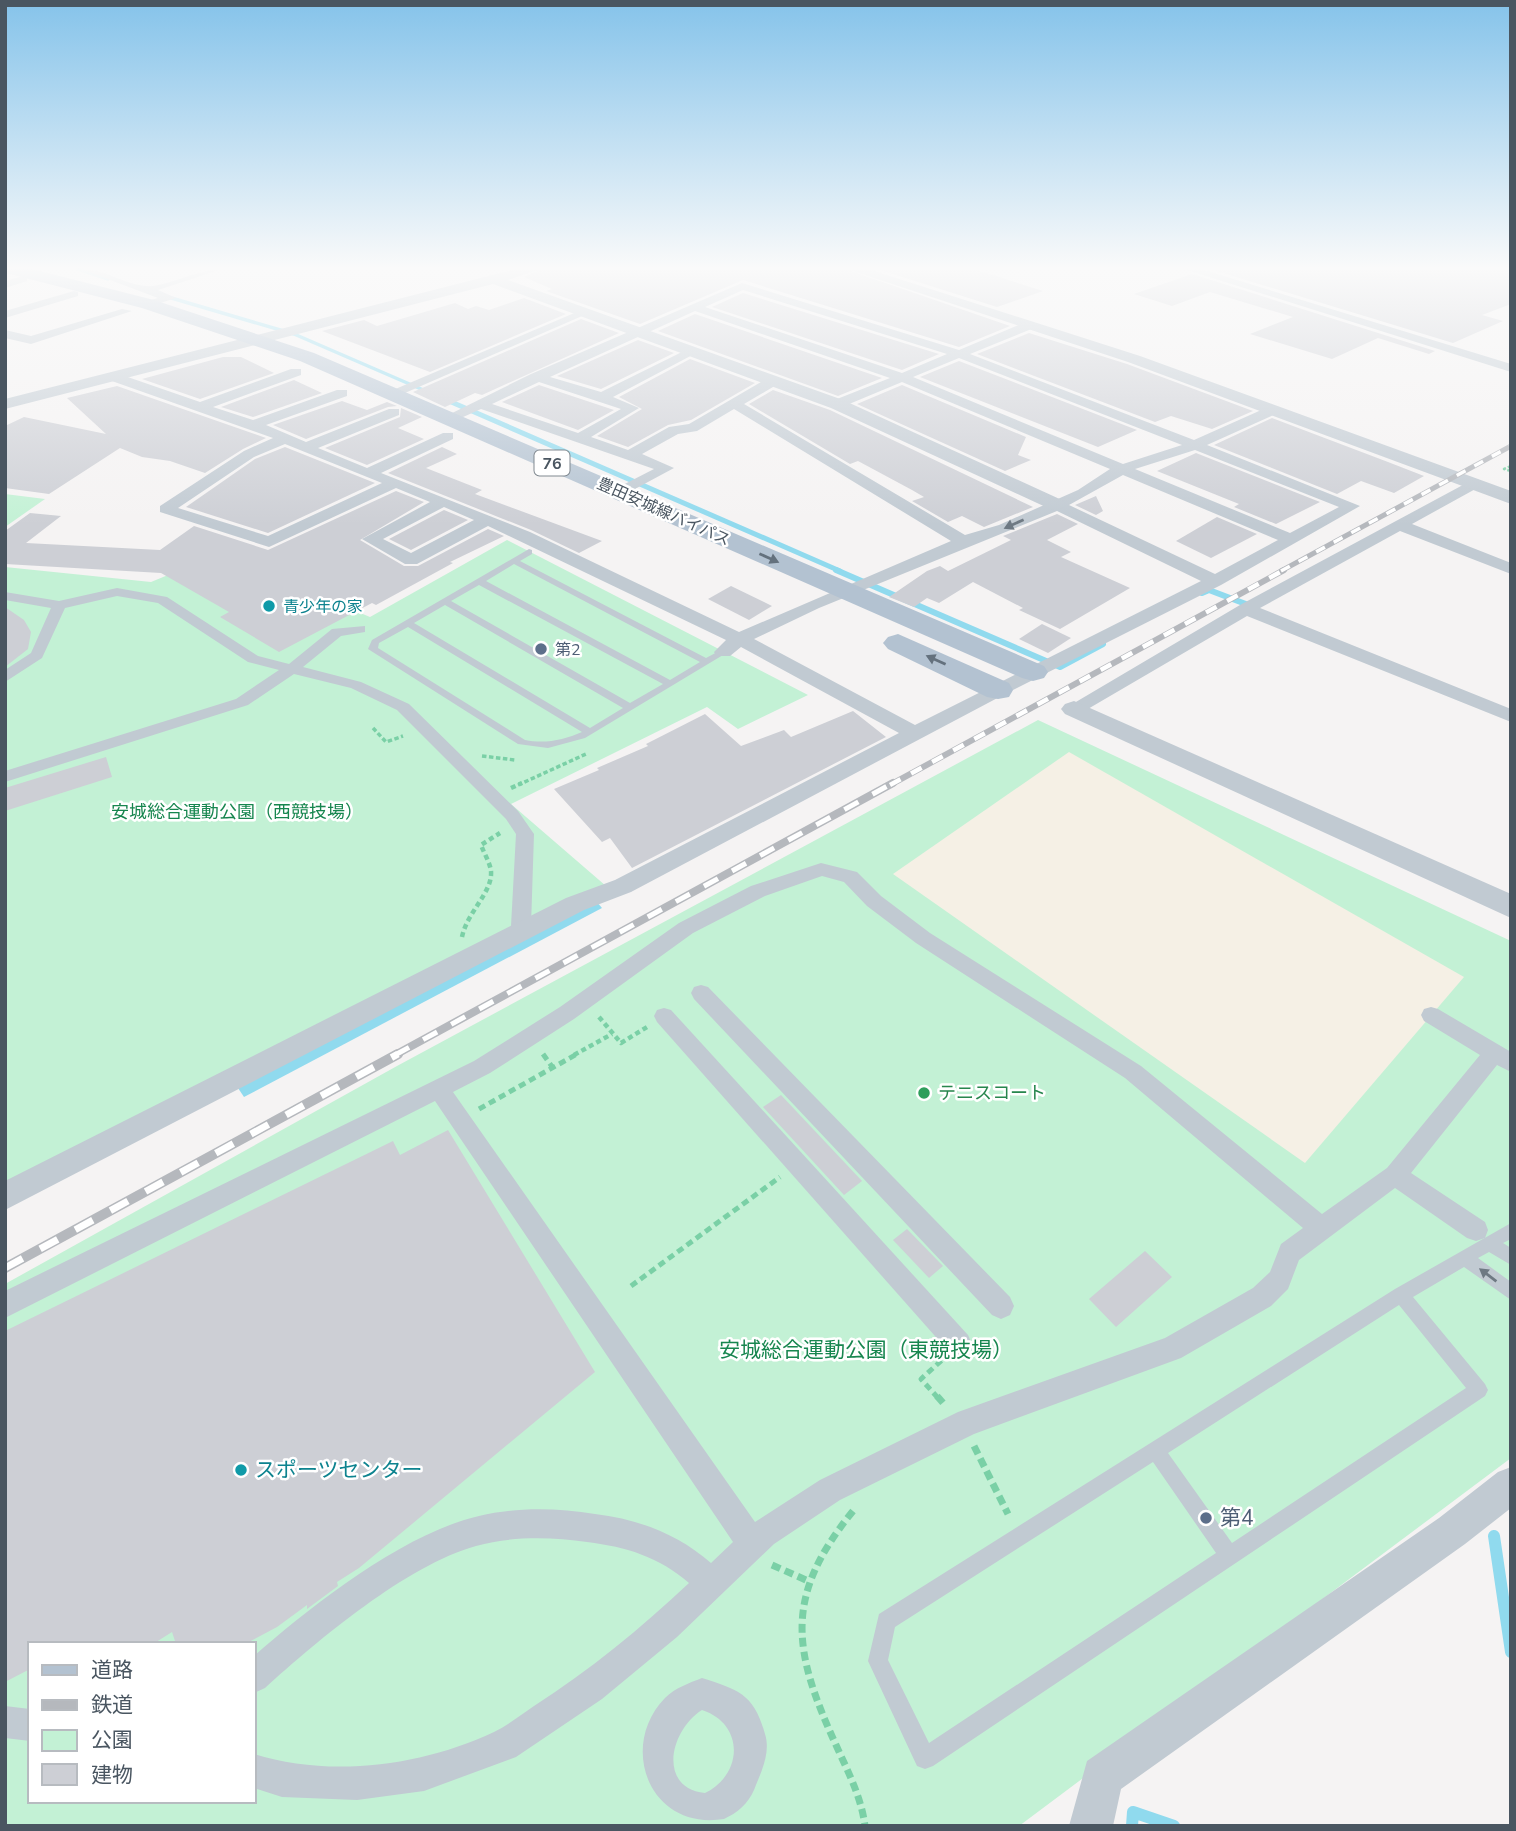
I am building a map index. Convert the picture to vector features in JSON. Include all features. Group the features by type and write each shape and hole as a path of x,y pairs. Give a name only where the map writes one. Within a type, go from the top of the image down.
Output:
{"main road":[{"name":"豊田安城線バイパス","path":"265,354 342,393 394,403"},
{"name":"豊田安城線バイパス","path":"273,354 448,427 620,492 1032,672"},
{"name":"豊田安城線バイパス","path":"448,427 609,513"},
{"path":"800,598 998,690"}],"street":[{"path":"5,404 200,354"},
{"path":"307,447 496,354"},
{"path":"367,474 448,427 480,404 587,354"},
{"path":"602,397 687,354"},
{"path":"699,354 837,404 1216,581"},
{"path":"834,354 901,377 1290,539"},
{"path":"837,404 957,354"},
{"path":"5,1196 575,904 624,886 1032,672 1216,581 1352,506 959,354"},
{"path":"1120,354 1511,499"},
{"path":"1467,354 1511,368"},
{"path":"200,407 296,372"},
{"path":"114,377 253,425 367,474 396,482 487,520 536,548 731,645 775,656 916,734"},
{"path":"536,377 632,408 580,438"},
{"path":"630,455 674,430 692,428 773,381"},
{"path":"253,425 342,393"},
{"path":"480,404 667,468 620,492"},
{"path":"735,404 966,543"},
{"path":"731,645 800,598 846,592 1056,505 1123,469 1197,445 1217,436 1216,433 1236,428 1273,410"},
{"path":"286,438 249,454 166,509 269,542 396,482"},
{"path":"1074,709 1246,609 1402,526 1474,484"},
{"path":"444,501 370,539 411,560 487,520"},
{"path":"1402,526 1511,569"},
{"path":"5,596 59,605 117,592 162,600 253,659 356,685 403,707 512,815 525,834 522,926"},
{"path":"5,677 37,655 59,605"},
{"path":"1246,609 1511,716"},
{"path":"5,777 242,702 293,668 337,632 360,629"},
{"path":"1074,709 1511,907"},
{"path":"5,1305 482,1067 584,1001 686,928 722,909 807,872 821,869 834,870 850,877 874,901 923,938 1133,1072 1322,1229"},
{"path":"701,993 1001,1307"},
{"path":"256,1772 282,1780 357,1783 424,1774 504,1745 591,1688 748,1549 830,1490 963,1424 1172,1349 1262,1297 1279,1280 1290,1252 1395,1175 1502,1058 1431,1015"},
{"path":"664,1016 959,1344"},
{"path":"439,1089 748,1549"},
{"path":"1395,1175 1483,1237"},
{"path":"1091,1826 1102,1776 1452,1531 1511,1485"},
{"path":"256,1675 328,1617 389,1575 437,1547 474,1531 551,1523 629,1536 675,1553 712,1583"},
{"path":"5,1722 28,1725"}],"lane":[{"path":"536,548 375,642 373,649 522,742 555,745 590,732 731,645"},
{"path":"514,561 707,662"},
{"path":"479,581 670,684"},
{"path":"444,601 631,708"},
{"path":"408,623 590,732"},
{"path":"1401,1295 1479,1391 925,1758 878,1661 886,1621 1157,1452 1401,1295 1465,1258 1483,1237 1511,1230"},
{"path":"1483,1237 1511,1258"},
{"path":"1465,1258 1511,1292"},
{"path":"1157,1452 1229,1556"}],"path":[{"path":"1511,466 1504,469 1511,471"},
{"path":"373,728 386,742 412,733"},
{"path":"450,753 526,761"},
{"path":"552,763 564,764"},
{"path":"460,946 465,921 489,887 491,870 481,845 503,831"},
{"path":"584,1001 621,1043"},
{"path":"460,1119 612,1034"},
{"path":"631,1286 798,1164"},
{"path":"920,1379 963,1424 1008,1514"},
{"path":"851,1512 824,1543 806,1580 802,1624 807,1672 818,1706 859,1795 865,1826"},
{"path":"748,1549 806,1580"}],"green space":[{"path":"5,494 45,499 5,527"},
{"name":"安城総合運動公園（西競技場）","path":"507,540 808,695 738,729 707,707 511,804 606,886 5,1191 5,567 151,582 219,554 370,617"},
{"name":"安城総合運動公園（東競技場）","path":"1038,720 1511,941 1511,1458 1019,1826 5,1826 5,1284 397,1066"}],"sand":[{"path":"1069,752 1464,977 1305,1163 893,874"}],"water":[{"path":"596,901 602,908 244,1097 238,1088"}],"building":[{"path":"384,354 471,354 430,372"},
{"path":"499,354 572,354 482,395 475,393 445,407 413,392"},
{"path":"605,354 671,354 601,389 557,376"},
{"path":"723,354 813,354 882,378 838,396"},
{"path":"855,354 938,354 902,370"},
{"path":"978,354 1097,354 1253,411 1212,429 1171,416 1155,422"},
{"path":"1317,354 1342,354 1332,359"},
{"path":"223,357 241,357 274,373 200,399 142,379"},
{"path":"690,359 755,383 691,420 668,425 628,447 597,436 642,409 619,397"},
{"path":"959,361 1137,430 1098,447 920,377"},
{"path":"294,380 322,393 253,417 221,407"},
{"path":"539,385 614,410 578,430 502,402"},
{"path":"902,385 1026,437 1018,455 1031,460 1005,471 857,404"},
{"path":"117,386 266,438 205,473 170,461 142,457 120,448 49,494 5,488 5,426 24,417 106,434 67,398"},
{"path":"773,390 830,410 1033,507 984,527 962,516 948,522 912,501 924,497 858,461 850,464 749,404"},
{"path":"342,401 367,410 387,402 397,406 388,407 306,439 273,425"},
{"path":"401,408 422,417 398,428 424,439 367,465 325,448 400,417"},
{"path":"1272,418 1424,476 1394,493 1361,481 1337,494 1214,445"},
{"path":"285,447 375,483 268,533 186,507 255,459"},
{"path":"442,447 457,454 426,468 482,490 475,494 602,541 579,553 531,530 388,473"},
{"path":"1196,453 1320,502 1276,524 1234,507 1239,504 1157,471"},
{"path":"396,491 424,502 360,540 404,566 418,566 488,529 504,536 450,562 453,563 376,605 372,603 279,652 220,617 229,612 161,573 5,564 5,531 30,513 61,516 26,543 160,550 194,526 268,550"},
{"path":"1096,496 1103,511 1096,515 1075,505"},
{"path":"444,510 468,520 411,550 389,539"},
{"path":"1057,514 1078,524 1047,540 1071,552 1061,557 1130,588 1060,629 1019,610 1023,608 973,582 939,603 927,598 914,607 889,597 927,571 940,566 948,571 1011,540 1003,536"},
{"path":"1217,517 1257,534 1211,558 1176,541"},
{"path":"731,586 772,606 749,620 708,599"},
{"path":"5,607 24,620 31,632 28,649 5,667"},
{"path":"1042,624 1071,638 1048,653 1019,639"},
{"path":"853,711 886,737 632,868 610,838 602,842 554,789 648,746 646,744 705,714 741,746 784,730 791,737"},
{"path":"106,757 112,777 5,811 5,788"},
{"path":"781,1095 862,1181 844,1195 763,1107"},
{"name":"スポーツセンター","path":"448,1130 595,1372 359,1568 337,1582 338,1586 307,1609 307,1605 277,1627 249,1642 175,1642 172,1632 156,1642 28,1642 28,1670 5,1682 5,1331 393,1141 400,1155"},
{"path":"907,1229 943,1266 929,1278 893,1240"},
{"path":"1145,1251 1172,1277 1116,1327 1089,1299"}],"waterway":[{"path":"341,354 428,392"},
{"path":"446,400 453,403"},
{"path":"449,401 840,571"},
{"path":"836,570 1060,667 1103,644"},
{"path":"1202,593 1209,590 1251,606"},
{"path":"1494,1536 1511,1652"},
{"path":"1132,1826 1133,1812 1174,1826"}],"railway":[{"path":"1281,571 1511,446"},
{"path":"890,785 1284,570"},
{"path":"395,1055 893,783"},
{"path":"5,1268 398,1054"}],"place":[{"name":"青少年の家","path":"269,606"},
{"name":"第2","path":"541,649"},
{"name":"テニスコート","path":"924,1093"},
{"name":"スポーツセンター","path":"241,1470"},
{"name":"第4","path":"1206,1518"}]}
